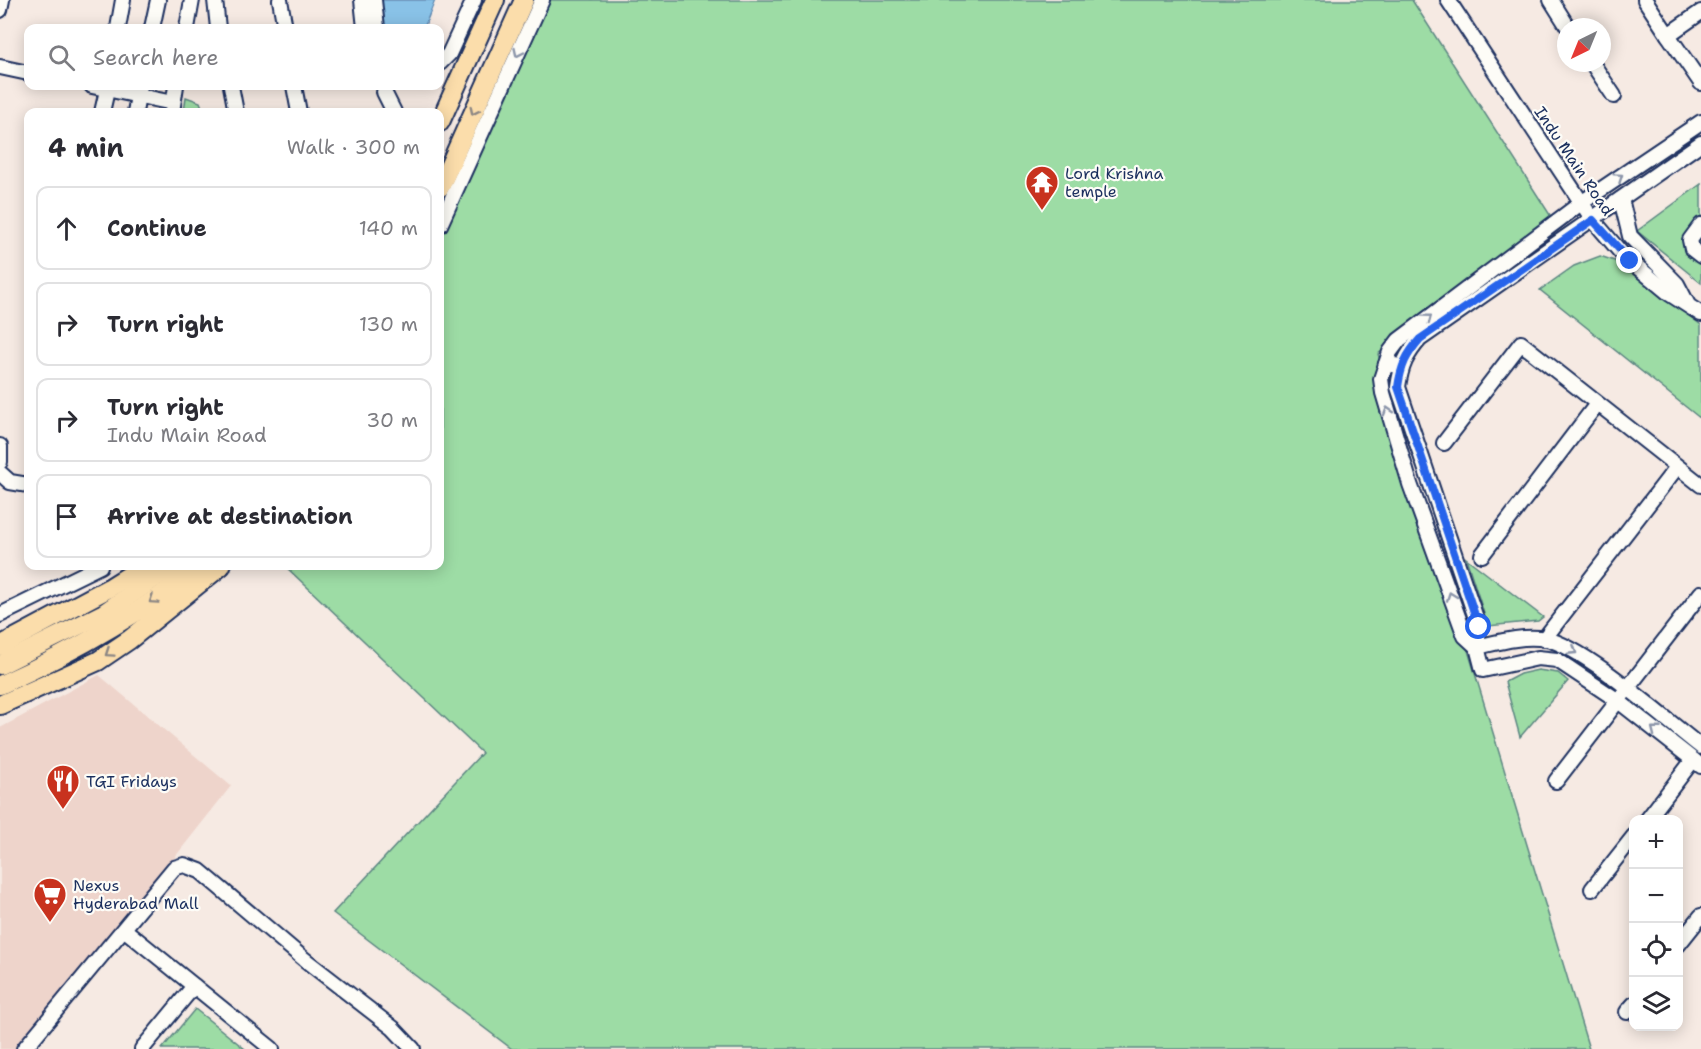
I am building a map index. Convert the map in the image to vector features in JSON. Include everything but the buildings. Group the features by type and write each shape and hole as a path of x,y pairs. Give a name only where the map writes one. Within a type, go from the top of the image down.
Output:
{"main road":[{"path":"444,113 495,0"},
{"path":"444,178 524,0"},
{"path":"0,646 109,588 138,570"},
{"path":"0,665 104,612 166,570"},
{"path":"0,686 50,663 104,632 194,570"},
{"path":"0,705 98,661 129,640 216,570"}],"street":[{"path":"0,10 2,0"},
{"path":"119,24 123,0"},
{"path":"153,24 158,0"},
{"path":"187,24 192,0"},
{"path":"215,0 218,24"},
{"path":"280,0 284,24"},
{"path":"362,0 365,24"},
{"path":"374,0 377,24"},
{"path":"444,59 449,54 474,0"},
{"path":"444,216 542,0"},
{"name":"Indu Main Road","path":"1448,0 1593,220 1623,255 1670,294 1701,314"},
{"path":"1551,0 1563,18"},
{"path":"1645,0 1701,83"},
{"path":"1668,35 1701,12"},
{"path":"0,67 24,72"},
{"path":"1598,72 1614,96"},
{"path":"103,108 106,90"},
{"path":"136,108 139,91 172,108 175,90"},
{"path":"232,90 235,108"},
{"path":"295,90 298,108"},
{"path":"384,90 392,108"},
{"path":"1701,122 1581,203 1399,340 1390,352 1381,379 1383,393 1410,483 1465,636 1477,642 1513,633 1560,643 1627,688 1701,747"},
{"path":"1651,815 1697,763 1617,700 1557,660 1538,658 1483,670 1477,642 1479,627 1458,558 1398,387 1401,366 1407,354 1420,339 1701,143"},
{"path":"1621,199 1630,236"},
{"path":"1607,210 1677,284 1687,303"},
{"path":"1701,225 1690,240 1692,249 1701,256"},
{"path":"1444,443 1521,344 1701,485"},
{"path":"1386,364 1401,366"},
{"path":"1482,555 1598,404"},
{"path":"0,446 0,462"},
{"path":"1544,639 1677,466"},
{"path":"0,472 10,482 24,484"},
{"path":"0,615 92,570"},
{"path":"1556,781 1701,593"},
{"path":"1592,890 1629,842"},
{"path":"24,1049 125,930 174,868 184,865 200,871 304,959 393,1028 413,1049"},
{"path":"1683,939 1701,916"},
{"path":"125,930 272,1049"},
{"path":"142,1049 194,986"}],"shaded area":[{"name":"Nexus Hyderabad Mall","path":"99,675 231,786 126,919 15,1049 0,1049 0,728"}],"green space":[{"path":"544,0 1412,0 1552,218 1378,354 1589,1049 512,1049 333,913 482,753 289,570 444,570 444,208"},
{"path":"186,97 200,102 202,108 185,108"},
{"path":"1701,184 1701,283 1637,231"},
{"path":"1600,256 1626,265 1701,325 1701,419 1540,290 1574,266"},
{"path":"1466,558 1543,617 1538,621 1488,626"},
{"path":"1538,670 1558,673 1568,681 1520,737 1505,682 1520,674"},
{"path":"195,1009 245,1049 162,1049"}],"water":[{"path":"380,0 435,0 426,24 383,24"}],"place":[{"name":"Lord Krishna temple","path":"1042,211"},
{"name":"TGI Fridays","path":"63,810"},
{"name":"Nexus Hyderabad Mall","path":"50,923"}],"route":[{"path":"1479,627 1458,558 1419,454 1398,387 1401,366 1407,354 1420,339 1593,220 1630,261"}]}
